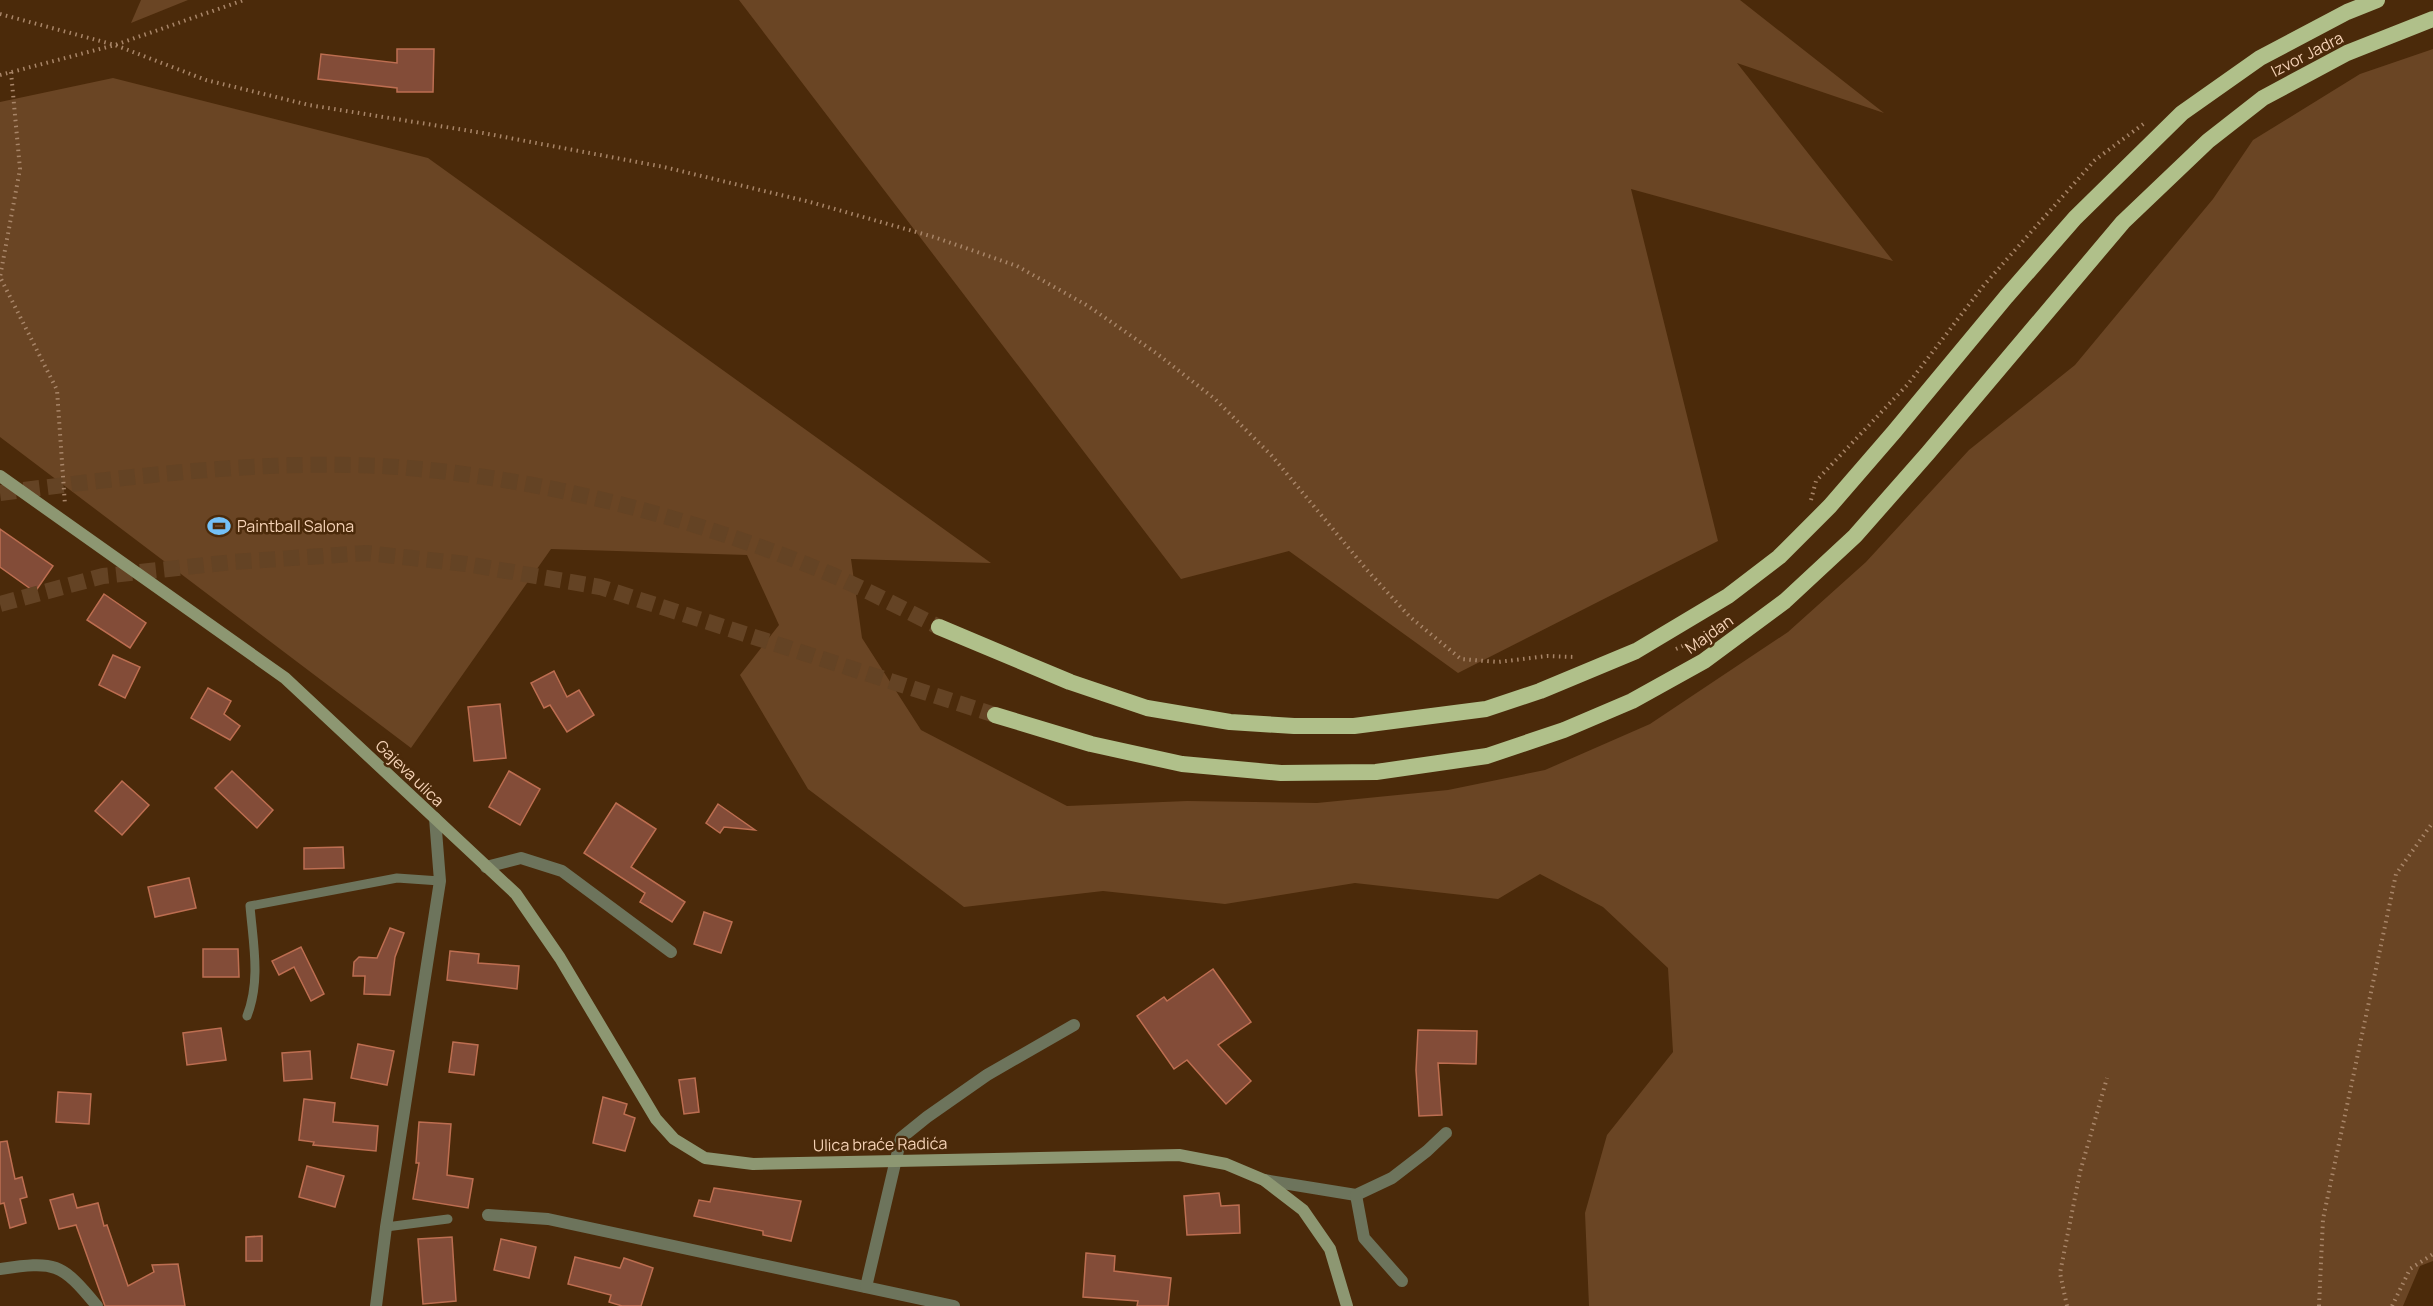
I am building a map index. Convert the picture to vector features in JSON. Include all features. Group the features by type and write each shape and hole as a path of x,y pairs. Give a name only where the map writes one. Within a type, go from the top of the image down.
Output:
{"highway":[{"name":"Izvor Jadra","path":"1830,506 2075,218 2182,113 2260,58 2348,12 2377,0"},
{"name":"Izvor Jadra","path":"1854,536 1928,453 2123,222 2208,141 2263,98 2347,53 2433,19"},
{"name":"Majdan","path":"939,627 1070,681 1147,708 1230,722 1294,726 1354,726 1486,709 1540,691 1636,651 1728,596 1779,557 1830,506"},
{"name":"Majdan","path":"995,715 1091,744 1182,764 1281,773 1376,772 1487,756 1564,730 1632,701 1704,661 1785,601 1854,536"}],"main road":[{"name":"Gajeva ulica","path":"0,476 285,678 435,818"},
{"name":"Ulica braće Radića","path":"435,818 516,894 561,958 656,1119 674,1139 705,1158 753,1164 1179,1155 1226,1164 1264,1180 1304,1210 1330,1249 1347,1306"}],"street":[{"name":"Gajeva ulica","path":"376,1306 386,1227 440,881 435,818"},
{"path":"486,867 521,858 562,871 670,951"},
{"path":"866,1287 901,1138 987,1075 1074,1025"},
{"path":"1264,1180 1356,1195 1392,1178 1446,1133"},
{"path":"1356,1195 1364,1238 1402,1281"},
{"path":"488,1215 548,1219 954,1306"},
{"path":"0,1269 40,1263 60,1269 77,1281 97,1306"}],"lane":[{"path":"247,1016 253,1001 256,974 250,906 397,878 440,881"},
{"path":"386,1227 448,1219"}],"path":[{"path":"0,75 115,45 244,0"},
{"path":"0,14 115,45 206,80 309,105 642,162 810,201 934,237 1017,266 1088,306 1156,352 1215,399 1272,456 1367,570 1410,617 1461,659"},
{"path":"11,72 20,169 0,277 57,390 66,523"},
{"path":"2319,1306 2323,1219 2396,874 2433,822"},
{"path":"2067,1306 2060,1273 2080,1172 2107,1078"},
{"path":"2392,1306 2410,1269 2433,1254"}],"shaded area":[{"path":"141,0 188,0 131,23"},
{"path":"739,0 1740,0 1884,113 1737,63 1893,261 1631,189 1718,541 1458,673 1289,551 1181,579"},
{"path":"2433,49 2433,1261 2420,1266 2403,1306 1589,1306 1585,1213 1607,1135 1673,1052 1668,968 1603,907 1540,874 1498,899 1355,883 1225,904 1103,891 964,907 808,789 740,675 779,625 747,555 551,549 411,748 0,437 0,102 113,78 428,158 991,563 851,559 862,638 921,730 1067,806 1187,801 1317,803 1448,790 1545,770 1650,724 1788,632 1866,562 1969,450 2075,365 2213,199 2253,140 2360,74"}],"building":[{"path":"397,49 434,49 433,92 397,92 397,88 318,79 321,54 397,63"},
{"path":"0,529 53,566 35,592 0,567"},
{"path":"104,594 146,623 130,648 87,620"},
{"path":"113,655 140,667 125,698 99,685"},
{"path":"554,671 567,697 579,690 594,715 567,732 550,705 544,708 531,683"},
{"path":"208,688 231,701 224,714 240,726 230,740 191,718"},
{"path":"500,704 506,758 474,761 468,707"},
{"path":"232,771 273,810 257,828 215,788"},
{"path":"509,771 540,789 520,825 489,807"},
{"path":"122,781 149,805 122,835 95,811"},
{"path":"616,803 656,829 631,867 685,902 672,922 640,902 645,893 584,853"},
{"path":"718,804 755,830 724,827 720,833 706,823"},
{"path":"343,847 344,868 304,869 304,848"},
{"path":"189,878 196,908 155,917 148,887"},
{"path":"704,912 732,922 721,953 694,944"},
{"path":"390,928 404,933 395,957 390,995 364,994 365,976 353,976 354,962 359,957 377,958"},
{"path":"301,947 324,994 311,1001 294,967 279,975 272,961"},
{"path":"203,949 238,949 239,977 203,977"},
{"path":"450,951 479,954 478,963 519,966 517,989 447,980"},
{"path":"1213,969 1251,1022 1218,1045 1251,1081 1226,1104 1187,1060 1174,1069 1137,1016 1164,997 1167,1001"},
{"path":"221,1028 226,1060 187,1065 183,1033"},
{"path":"1418,1030 1477,1031 1476,1064 1438,1063 1442,1115 1419,1116 1416,1070"},
{"path":"453,1042 478,1045 474,1075 449,1072"},
{"path":"358,1044 394,1051 387,1085 351,1078"},
{"path":"310,1051 312,1079 284,1081 282,1053"},
{"path":"695,1078 699,1112 684,1114 679,1080"},
{"path":"58,1092 91,1094 89,1124 56,1122"},
{"path":"603,1097 627,1104 624,1114 635,1118 625,1151 593,1143"},
{"path":"304,1099 335,1103 333,1122 378,1126 376,1151 313,1145 314,1142 299,1140"},
{"path":"419,1122 451,1124 447,1175 473,1179 468,1208 413,1199 419,1163 416,1163"},
{"path":"7,1141 15,1179 22,1177 27,1197 20,1199 26,1223 10,1228 4,1203 0,1204 0,1142"},
{"path":"307,1166 344,1176 335,1207 299,1197"},
{"path":"714,1188 801,1201 791,1241 763,1235 763,1231 694,1216 699,1200 710,1202"},
{"path":"1219,1193 1221,1206 1239,1205 1240,1233 1187,1235 1184,1196"},
{"path":"73,1194 77,1208 98,1203 104,1226 107,1225 128,1286 154,1272 152,1265 178,1264 185,1306 105,1306 76,1225 59,1229 50,1200"},
{"path":"262,1236 262,1261 246,1261 246,1237"},
{"path":"452,1237 456,1301 423,1304 418,1239"},
{"path":"501,1239 536,1247 529,1278 494,1270"},
{"path":"1086,1253 1115,1256 1114,1271 1171,1278 1168,1306 1137,1306 1138,1301 1083,1297"},
{"path":"575,1257 620,1268 624,1258 653,1268 641,1306 622,1306 609,1302 611,1295 568,1284"}],"tunnel":[{"path":"0,493 148,475 249,467 348,465 451,472 562,491 673,518 830,574 939,627"},
{"path":"0,604 103,576 233,562 367,553 466,564 600,587 995,715"}],"place":[{"name":"Paintball Salona","path":"219,526"}]}
